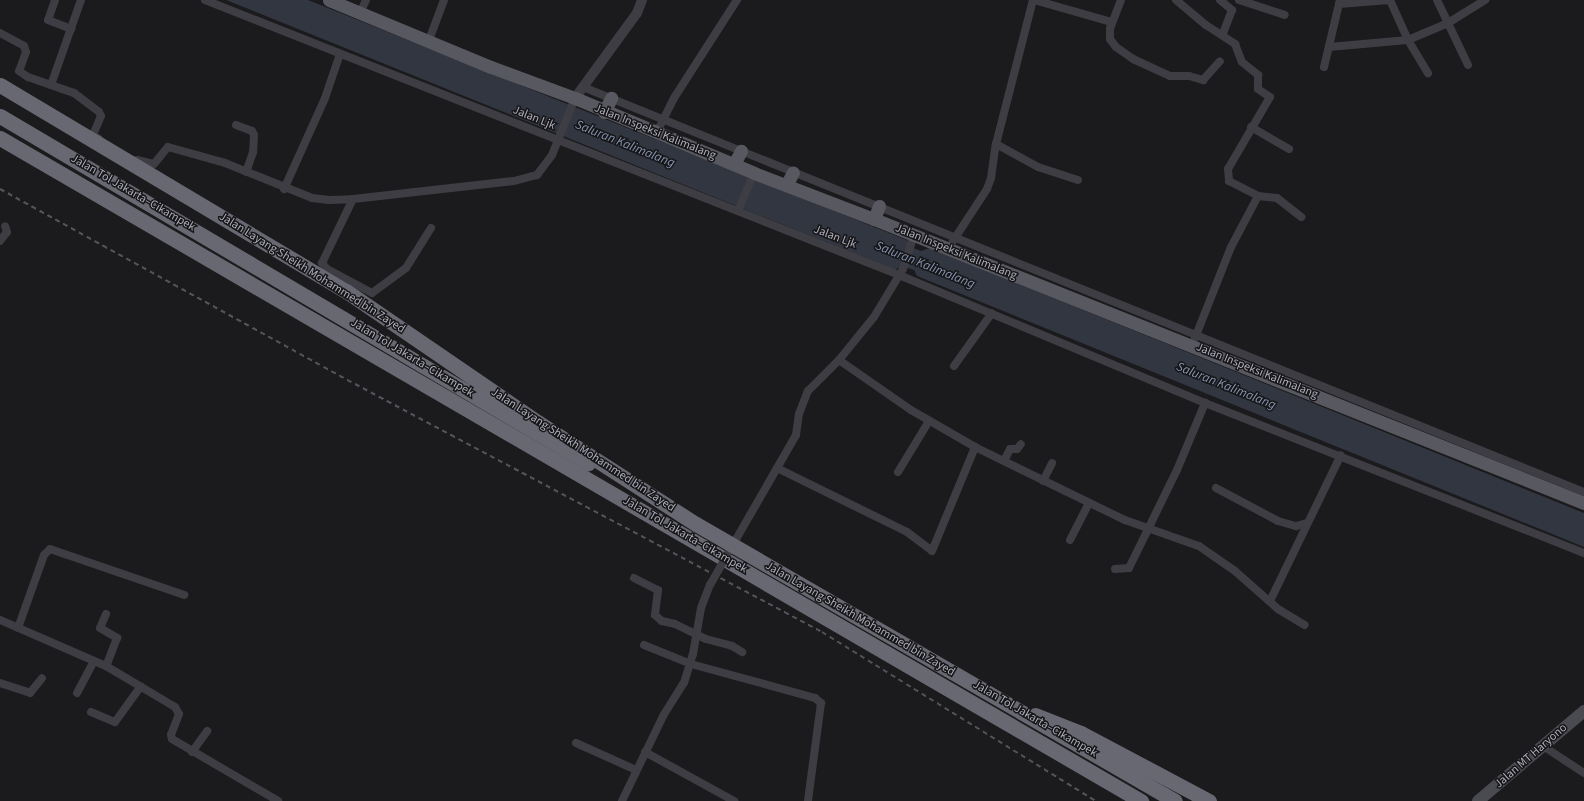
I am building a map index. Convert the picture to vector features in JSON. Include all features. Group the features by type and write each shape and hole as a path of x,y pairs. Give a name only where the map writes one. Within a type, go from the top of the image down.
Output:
{"highway":[{"name":"Jalan Layang Sheikh Mohammed bin Zayed","path":"0,85 346,291 540,423 696,524 1175,801"},
{"name":"Jalan Layang Sheikh Mohammed bin Zayed","path":"0,97 340,298 631,495 1160,801"},
{"name":"Jalan Tol Jakarta–Cikampek","path":"0,116 664,508 1179,801"},
{"name":"Jalan Tol Jakarta–Cikampek","path":"0,138 1141,801"},
{"path":"1008,704 1082,733 1209,801"}],"main road":[{"name":"Jalan Inspeksi Kalimalang","path":"329,0 574,101 734,164 753,175 787,184 874,219 913,241 948,248 1194,340 1584,503"},
{"path":"604,112 611,98"},
{"path":"734,164 741,151"},
{"path":"787,184 793,172"},
{"path":"874,219 879,206"},
{"name":"Jalan MT Haryono","path":"1478,801 1584,712"}],"street":[{"path":"55,0 48,20 71,28"},
{"path":"51,85 81,0"},
{"name":"Jalan Ljk","path":"205,0 340,54 560,138 739,210 901,272 992,313 1205,403 1341,455 1584,553"},
{"path":"360,13 366,0"},
{"path":"429,40 444,0"},
{"path":"0,33 24,46 26,52 19,71 74,93 99,112 101,116 93,135 140,162 154,164 168,147 225,163 284,189 329,200 353,199 527,178 537,175 544,167 560,138 574,101 637,13 642,0"},
{"path":"656,134 663,119 738,0"},
{"path":"948,248 987,189 996,144 1034,0 1112,22"},
{"path":"1121,0 1112,22 1110,39 1116,47 1170,76 1189,76 1203,80 1220,61"},
{"path":"1176,0 1206,26 1223,34 1235,44 1242,62 1258,75 1258,89 1270,97 1231,161 1228,179 1258,196 1278,198 1300,217"},
{"path":"1220,0 1232,10"},
{"path":"1223,34 1232,10 1238,0 1285,16"},
{"path":"1324,66 1339,2 1390,0 1408,40 1428,73"},
{"path":"1437,0 1468,65"},
{"path":"1329,47 1408,40 1448,22 1485,0"},
{"path":"284,189 325,98 340,54"},
{"name":"Jalan Inspeksi Kalimalang","path":"583,87 955,237 1194,340 1584,492"},
{"path":"236,125 252,131 254,135 253,152 246,172"},
{"path":"1251,127 1290,149"},
{"path":"996,144 1038,167 1078,180"},
{"path":"739,210 753,175"},
{"path":"1194,340 1231,247 1258,196"},
{"path":"353,199 322,263 327,269 372,293 406,268 431,228"},
{"path":"0,241 7,232 5,226"},
{"path":"622,801 663,716 684,683 691,664 704,598 796,435 799,414 808,391 839,360 874,317 901,272 913,241"},
{"path":"954,366 992,313"},
{"path":"839,360 929,421 975,447 1125,520 1199,546 1270,601 1278,609 1305,625"},
{"path":"1115,569 1129,568 1149,528 1205,403"},
{"path":"898,472 929,421"},
{"path":"1004,461 1010,449 1017,449 1021,444"},
{"path":"778,468 907,532 932,551 975,447"},
{"path":"1270,601 1341,455"},
{"path":"1043,481 1052,462"},
{"path":"1216,488 1278,522 1296,526 1307,523"},
{"path":"1070,540 1089,503"},
{"path":"18,628 44,555 50,549 184,595"},
{"path":"634,578 658,590 655,615 662,621 706,639 732,646 742,652"},
{"path":"106,614 100,628 117,638 106,666"},
{"path":"0,620 106,666 178,710 171,737 192,752 278,801"},
{"path":"644,645 691,664 815,698 821,703 808,801"},
{"path":"78,693 94,661"},
{"path":"0,683 30,693 42,678"},
{"path":"91,712 115,722 140,686"},
{"path":"192,752 207,731"},
{"path":"576,743 636,770"},
{"path":"1543,746 1584,773"},
{"path":"645,752 734,801"}],"water":[{"name":"Saluran Kalimalang","path":"226,0 308,0 909,241 911,247 921,251 930,248 1584,513 1584,547 917,276 914,270 901,266 895,270"}],"railway":[{"path":"0,189 355,384 822,632 1096,801"}]}
